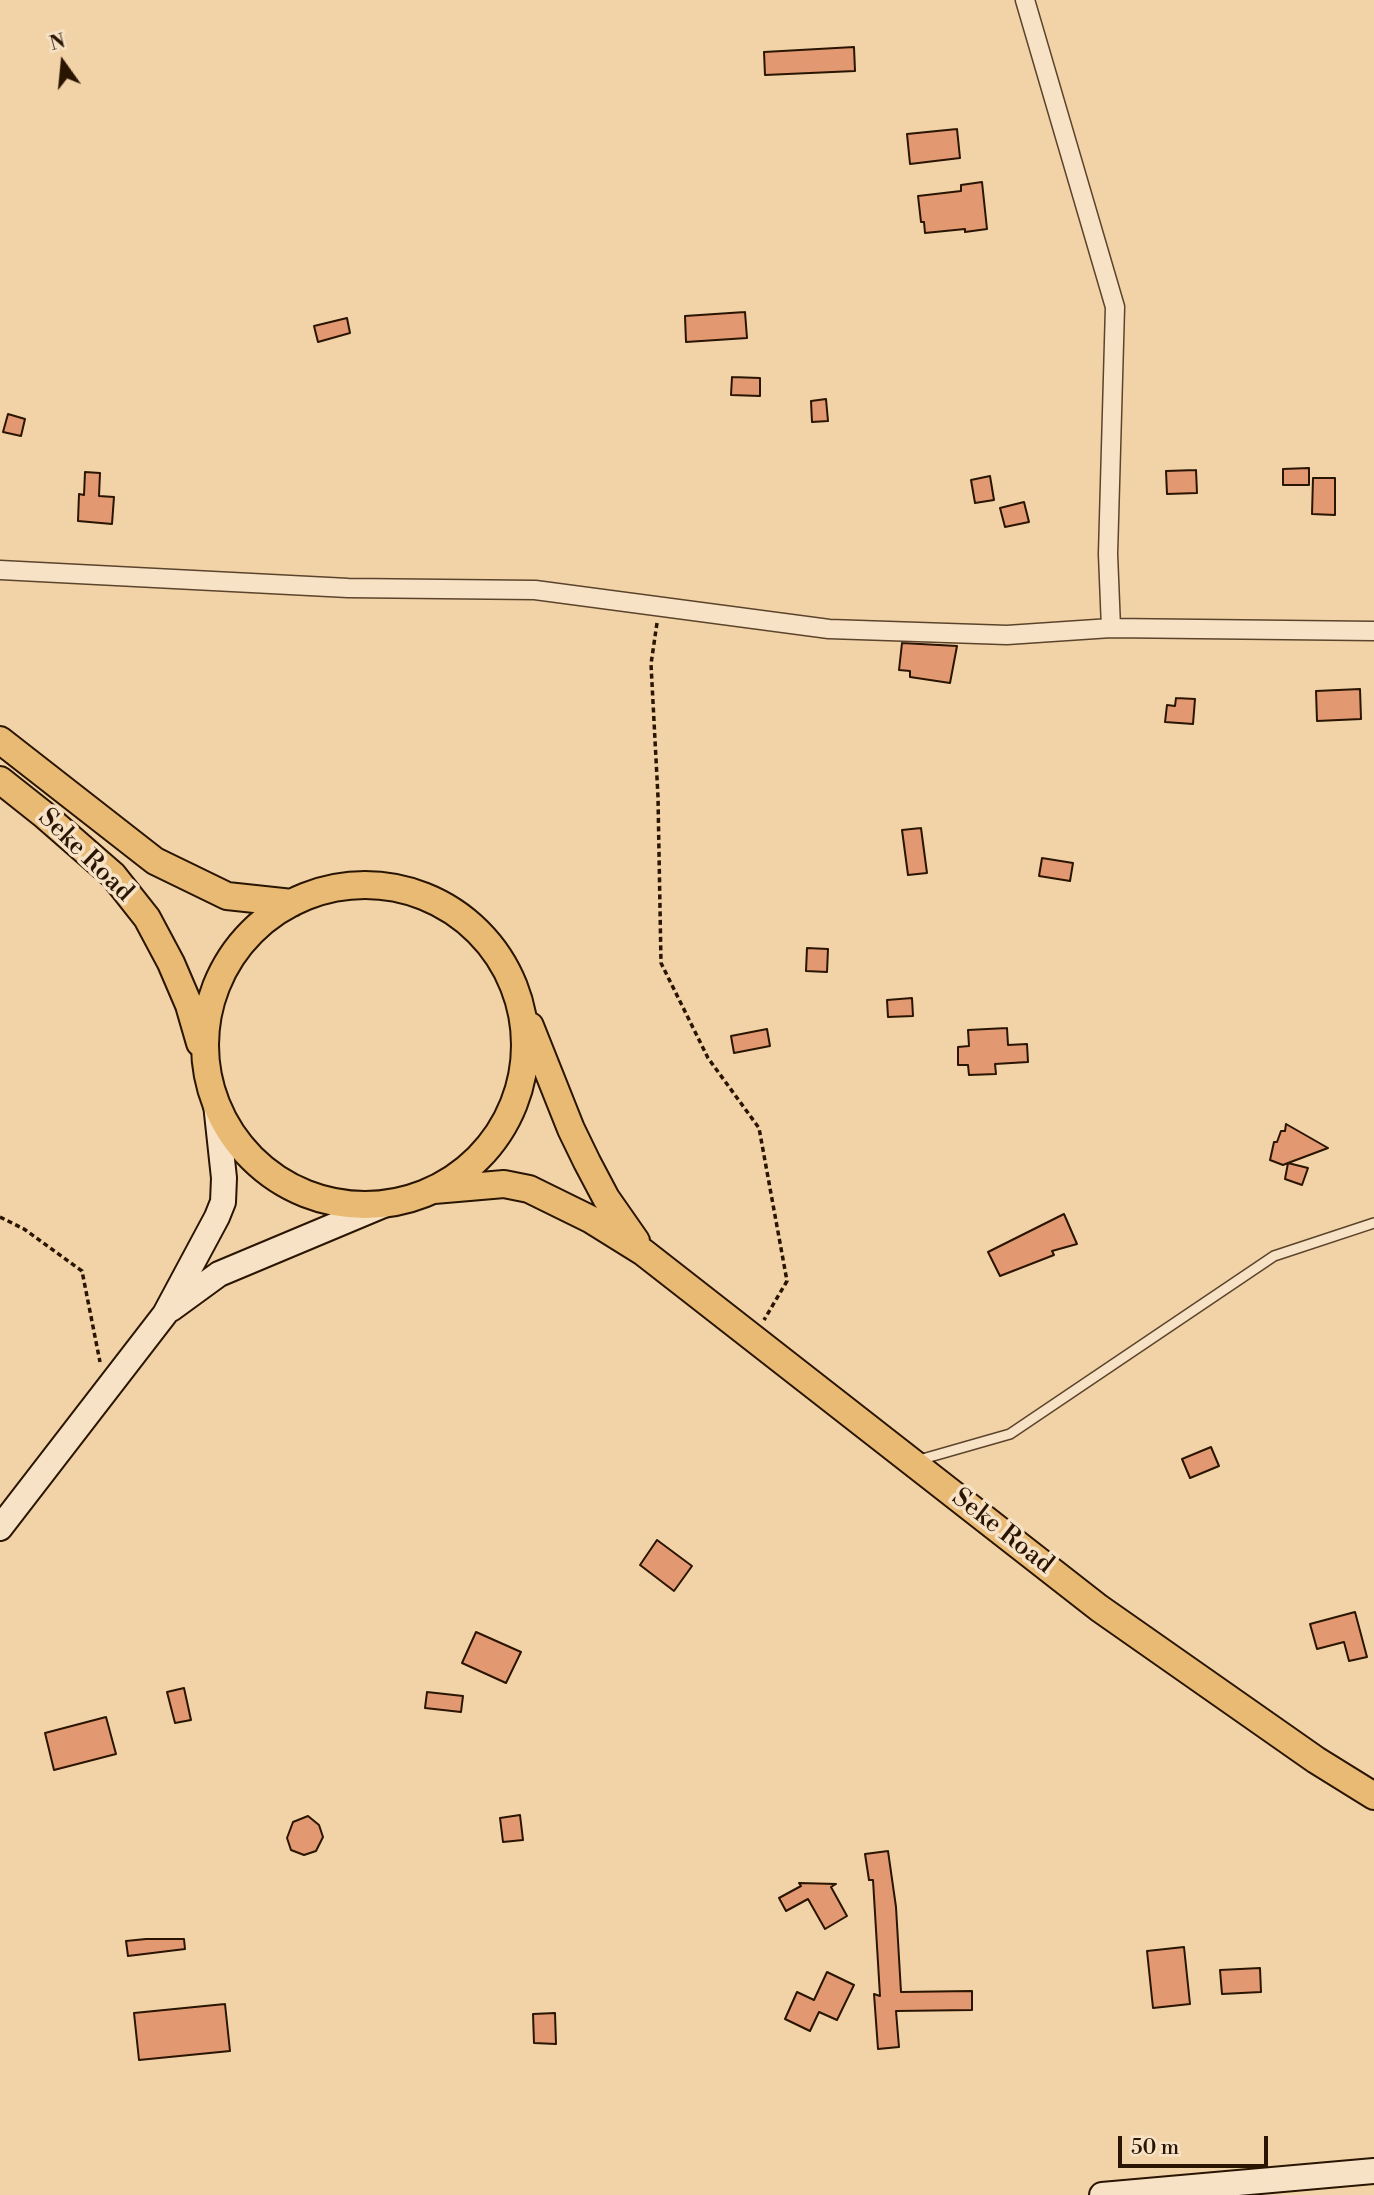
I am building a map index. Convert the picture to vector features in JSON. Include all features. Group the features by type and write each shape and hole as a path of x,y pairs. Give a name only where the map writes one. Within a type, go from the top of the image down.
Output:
{"main road":[{"name":"Seke Road","path":"0,740 155,861 227,896 292,903"},
{"name":"Seke Road","path":"0,780 113,875 147,918 171,962 189,1005 216,1104 232,1136 255,1162 284,1183 316,1197 350,1205 386,1204 411,1199 434,1189 465,1170 491,1145 510,1114 522,1080 527,1044 522,1008 512,977 495,950 474,926 447,907 418,893 386,886 354,885 322,891 292,903 258,927 243,942 225,967 212,996 205,1027 205,1059"},
{"path":"522,1008 587,1162 606,1198 643,1252"},
{"path":"434,1189 504,1184 529,1189 590,1219 643,1252"},
{"name":"Seke Road","path":"643,1252 1098,1608 1316,1760 1374,1796"}],"street":[{"path":"1025,0 1115,307 1108,554 1111,628"},
{"path":"0,570 348,588 535,590 829,629 1007,635 1111,628 1374,631"},
{"path":"0,1528 165,1314 217,1216 223,1202 224,1178 216,1104"},
{"path":"165,1314 219,1274 386,1204"},
{"path":"1102,2195 1374,2171"}],"lane":[{"path":"914,1462 1010,1434 1274,1256 1374,1223"}],"path":[{"path":"660,607 651,664 659,797 661,962 708,1058 760,1128 787,1281 754,1337"},
{"path":"0,1217 24,1229 82,1271 105,1389"}],"building":[{"path":"854,47 855,71 765,75 764,52"},
{"path":"957,129 960,158 910,164 907,134"},
{"path":"982,182 987,229 925,233 918,196 961,191 961,185"},
{"path":"745,312 747,338 686,342 685,316"},
{"path":"347,318 350,333 318,342 314,326"},
{"path":"732,377 760,378 760,396 731,395"},
{"path":"826,399 828,421 812,422 811,401"},
{"path":"8,414 25,419 21,436 3,432"},
{"path":"1309,468 1309,485 1283,485 1283,469"},
{"path":"1196,470 1197,493 1167,494 1166,471"},
{"path":"85,472 100,473 99,496 114,497 112,524 78,521 79,494 84,495"},
{"path":"990,476 994,500 975,503 971,480"},
{"path":"1313,478 1335,478 1335,515 1312,514"},
{"path":"1024,502 1029,522 1005,527 1000,508"},
{"path":"902,643 957,646 950,683 910,677 910,671 899,670"},
{"path":"1360,689 1361,719 1317,721 1316,691"},
{"path":"1176,698 1195,699 1193,724 1165,722 1167,705 1175,706"},
{"path":"921,828 927,873 908,875 902,830"},
{"path":"1042,858 1073,863 1070,881 1039,876"},
{"path":"807,948 828,949 827,972 806,971"},
{"path":"912,998 913,1016 888,1017 887,1000"},
{"path":"1007,1028 1008,1045 1027,1044 1028,1062 995,1064 996,1074 969,1075 968,1065 958,1065 958,1047 969,1046 968,1030"},
{"path":"767,1029 770,1046 734,1053 731,1036"},
{"path":"1286,1124 1328,1148 1283,1165 1270,1160 1274,1142 1277,1142 1281,1131 1285,1131"},
{"path":"1288,1163 1308,1168 1302,1185 1285,1179"},
{"path":"1064,1214 1077,1244 1052,1251 1054,1255 1000,1276 988,1252"},
{"path":"1211,1447 1219,1466 1190,1478 1182,1459"},
{"path":"657,1540 692,1566 674,1591 640,1565"},
{"path":"1355,1612 1367,1657 1349,1661 1344,1642 1317,1649 1310,1624"},
{"path":"476,1632 521,1652 506,1683 462,1663"},
{"path":"184,1688 191,1720 175,1723 167,1692"},
{"path":"427,1692 463,1696 461,1712 425,1708"},
{"path":"106,1717 116,1754 54,1770 45,1733"},
{"path":"520,1815 523,1840 503,1842 500,1818"},
{"path":"308,1816 319,1825 323,1837 316,1851 304,1855 291,1850 287,1838 293,1822"},
{"path":"888,1851 896,1907 901,1992 972,1991 972,2010 896,2011 899,2047 878,2049 874,1994 880,1996 873,1880 869,1880 865,1854"},
{"path":"799,1883 836,1884 831,1887 847,1916 825,1929 808,1899 786,1911 779,1898 801,1886"},
{"path":"184,1939 185,1949 128,1956 126,1941"},
{"path":"1184,1947 1190,2004 1153,2008 1147,1951"},
{"path":"1260,1968 1261,1992 1222,1994 1220,1970"},
{"path":"827,1972 854,1985 837,2020 819,2012 810,2031 785,2019 797,1992 814,2000"},
{"path":"225,2004 230,2051 139,2060 134,2013"},
{"path":"555,2013 556,2044 534,2043 533,2014"}]}
